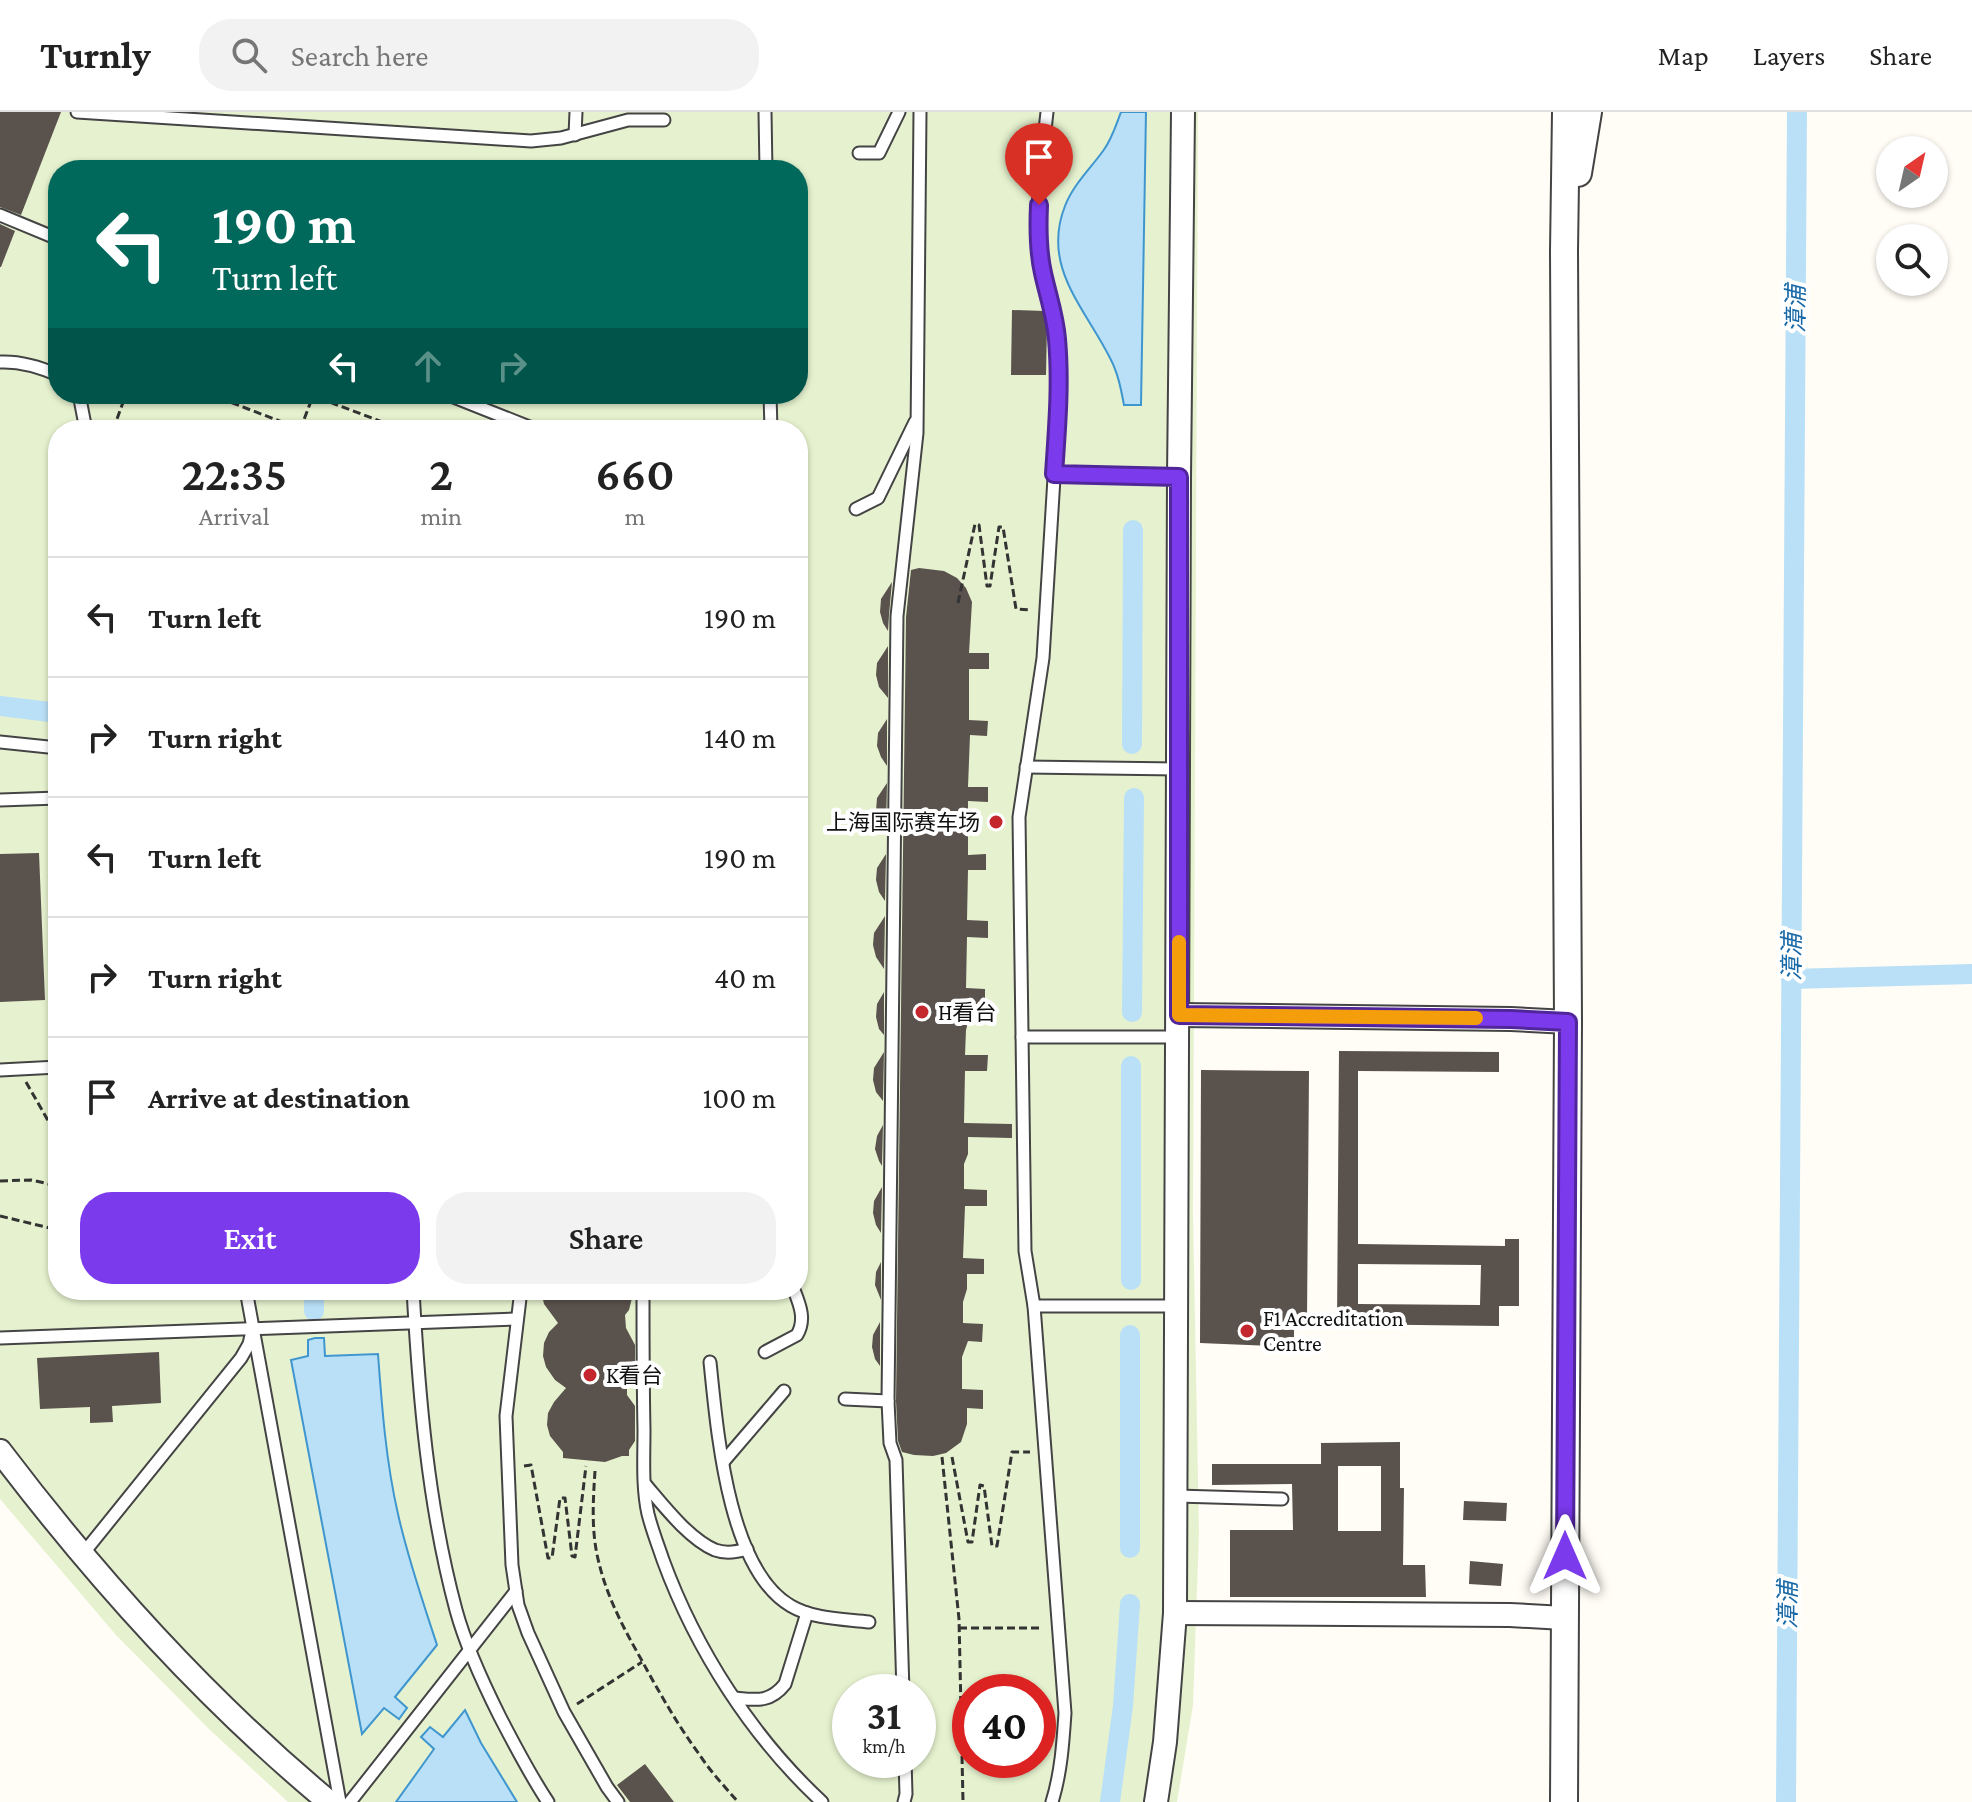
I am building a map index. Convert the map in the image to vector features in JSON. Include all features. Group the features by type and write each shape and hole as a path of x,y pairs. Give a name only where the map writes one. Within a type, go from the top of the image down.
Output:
{"street":[{"path":"1156,1802 1165,1742 1175,1613 1177,1496 1179,477 1183,112"},
{"path":"1564,1802 1568,1022 1566,112"},
{"path":"1564,251 1588,112"},
{"path":"1178,1026 1511,1019 1568,1022"},
{"path":"0,1451 82,1556 145,1627 294,1773 330,1802"},
{"path":"1175,1613 1564,1618"}],"lane":[{"path":"77,112 531,141 553,140 628,120 664,120"},
{"path":"575,135 576,112"},
{"path":"765,112 766,160"},
{"path":"859,153 879,153 899,112"},
{"path":"902,1674 896,1460 890,1443 888,1401 897,616 915,470 918,418 920,112"},
{"path":"1047,112 1038,227 1042,271 1053,307 1059,396 1043,658 1019,817 1025,1251 1034,1306 1065,1713 1063,1751 1052,1802"},
{"path":"0,215 48,235"},
{"path":"0,362 48,371"},
{"path":"471,404 512,420"},
{"path":"856,509 878,498 918,418"},
{"path":"1054,474 1179,477"},
{"path":"0,742 48,747"},
{"path":"1026,767 1179,769"},
{"path":"0,800 48,798"},
{"path":"1022,1037 1178,1026"},
{"path":"0,1070 48,1068"},
{"path":"248,1300 330,1802"},
{"path":"414,1300 422,1415 432,1493 457,1612 475,1665 516,1749 548,1802"},
{"path":"520,1300 506,1416 512,1565 518,1605 564,1712 618,1802"},
{"path":"643,1300 645,1484 648,1513 669,1577 686,1616 720,1676 779,1756 822,1802"},
{"path":"765,1352 797,1335 802,1320 798,1300"},
{"path":"1034,1306 1177,1306"},
{"path":"0,1338 517,1319"},
{"path":"82,1556 241,1358 253,1328"},
{"path":"241,1358 253,1360 261,1373"},
{"path":"710,1362 715,1413 735,1524 762,1576 774,1592 807,1613 869,1622"},
{"path":"724,1461 784,1391"},
{"path":"845,1399 888,1401"},
{"path":"645,1484 676,1520 714,1549 734,1552 747,1549"},
{"path":"1177,1496 1282,1499"},
{"path":"350,1802 516,1591"},
{"path":"735,1698 761,1701 781,1689 807,1613"},
{"path":"904,1802 906,1778"}],"path":[{"path":"235,404 276,420"},
{"path":"334,404 377,420"},
{"path":"958,603 975,524 979,525 987,586 990,586 999,527 1003,527 1016,609 1046,611"},
{"path":"18,1069 48,1121"},
{"path":"0,1181 31,1180 48,1184"},
{"path":"0,1216 48,1228"},
{"path":"952,1457 968,1542 972,1542 980,1485 984,1486 992,1546 997,1546 1012,1452 1046,1452"},
{"path":"942,1457 959,1628 963,1802"},
{"path":"508,1467 531,1465 548,1558 552,1558 560,1498 565,1498 572,1556 575,1557 586,1466"},
{"path":"595,1471 593,1506 598,1561 608,1594 662,1698 700,1757 738,1802"},
{"path":"959,1628 1059,1627"},
{"path":"564,1712 642,1662"}],"green space":[{"name":"上海国际赛车场","path":"0,112 1198,112 1193,1213 1199,1532 1193,1705 1177,1802 288,1802 210,1730 116,1635 0,1499"}],"water":[{"path":"1121,112 1146,112 1141,405 1124,405 1113,364 1069,286 1058,248 1059,228 1068,198 1106,146"},
{"path":"324,1338 325,1356 378,1354 394,1494 411,1564 437,1645 395,1697 407,1708 399,1719 384,1708 362,1734 291,1360 308,1356 308,1340"},
{"path":"465,1710 517,1802 396,1802 434,1749 421,1737 430,1727 443,1737"}],"building":[{"path":"0,112 61,112 21,215 0,207"},
{"path":"0,224 15,231 1,267 0,267"},
{"path":"1012,310 1045,311 1046,375 1011,375"},
{"name":"H看台","path":"911,570 944,571 957,578 966,588 972,602 969,653 989,653 989,669 969,669 969,720 988,721 987,736 970,735 968,787 988,787 988,802 968,801 968,855 986,854 986,870 968,870 967,920 988,921 988,938 967,937 966,988 985,989 985,1004 968,1004 965,1055 988,1055 987,1071 965,1071 964,1123 1012,1124 1012,1138 968,1137 964,1189 987,1190 987,1206 965,1206 963,1258 984,1259 984,1274 967,1274 963,1323 983,1324 982,1342 968,1341 962,1357 962,1389 983,1390 983,1409 967,1408 967,1424 961,1442 946,1453 933,1456 902,1452 898,1441 896,1401 906,617"},
{"path":"892,582 888,631 880,612 881,599"},
{"path":"888,646 888,698 879,687 876,675 877,663"},
{"path":"887,719 887,766 877,746 878,733"},
{"path":"887,783 886,832 879,823 876,811 877,798"},
{"path":"39,853 45,1000 0,1002 0,854"},
{"path":"886,854 885,901 876,880 877,868"},
{"path":"885,916 884,969 873,945 874,933"},
{"path":"884,992 884,1035 876,1017 877,1004"},
{"path":"1339,1051 1499,1052 1499,1072 1358,1071 1358,1244 1505,1246 1505,1239 1519,1239 1519,1306 1499,1306 1499,1326 1337,1324","holes":["1358,1264 1481,1265 1480,1305 1358,1304"]},
{"path":"884,1052 883,1101 876,1092 873,1080 874,1068"},
{"path":"1201,1070 1309,1071 1307,1319 1294,1319 1294,1347 1200,1343"},
{"path":"883,1125 882,1166 875,1149"},
{"path":"882,1187 881,1233 873,1213 874,1201"},
{"path":"881,1262 881,1300 875,1285"},
{"name":"K看台","path":"543,1300 632,1300 625,1315 626,1328 635,1345 635,1361 627,1378 627,1395 635,1406 635,1441 629,1456 605,1462 563,1458 563,1452 550,1436 548,1413 566,1388 555,1380 543,1356 549,1332 558,1323"},
{"path":"880,1322 880,1366 872,1347 873,1335"},
{"path":"159,1352 161,1403 112,1406 113,1422 90,1423 90,1407 40,1409 37,1358"},
{"path":"1400,1442 1400,1488 1404,1488 1403,1565 1425,1565 1426,1597 1230,1597 1230,1530 1293,1530 1292,1484 1212,1485 1212,1464 1321,1464 1321,1443","holes":["1338,1466 1381,1466 1381,1531 1338,1531"]},
{"path":"1464,1501 1507,1503 1506,1521 1463,1520"},
{"path":"1470,1561 1503,1564 1501,1586 1469,1584"},
{"path":"645,1764 674,1802 630,1802 617,1785"}],"waterway":[{"name":"漳浦","path":"1786,1802 1797,112"},
{"path":"1132,744 1133,530"},
{"path":"0,706 48,712"},
{"path":"1132,1012 1134,798"},
{"path":"1791,979 1972,974"},
{"path":"1131,1066 1131,1280"},
{"path":"314,1300 314,1311"},
{"path":"1130,1335 1130,1548"},
{"path":"1110,1802 1123,1706 1130,1604"}],"slow traffic":[{"path":"1179,942 1179,1015 1476,1018"}],"place":[{"name":"上海国际赛车场","path":"996,822"},
{"name":"H看台","path":"922,1012"},
{"name":"F1 Accreditation Centre","path":"1247,1331"},
{"name":"K看台","path":"590,1375"}],"route":[{"path":"1039,205 1042,271 1053,307 1057,341 1059,396 1054,474 1179,477 1179,1015 1568,1022 1565,1556"}]}
